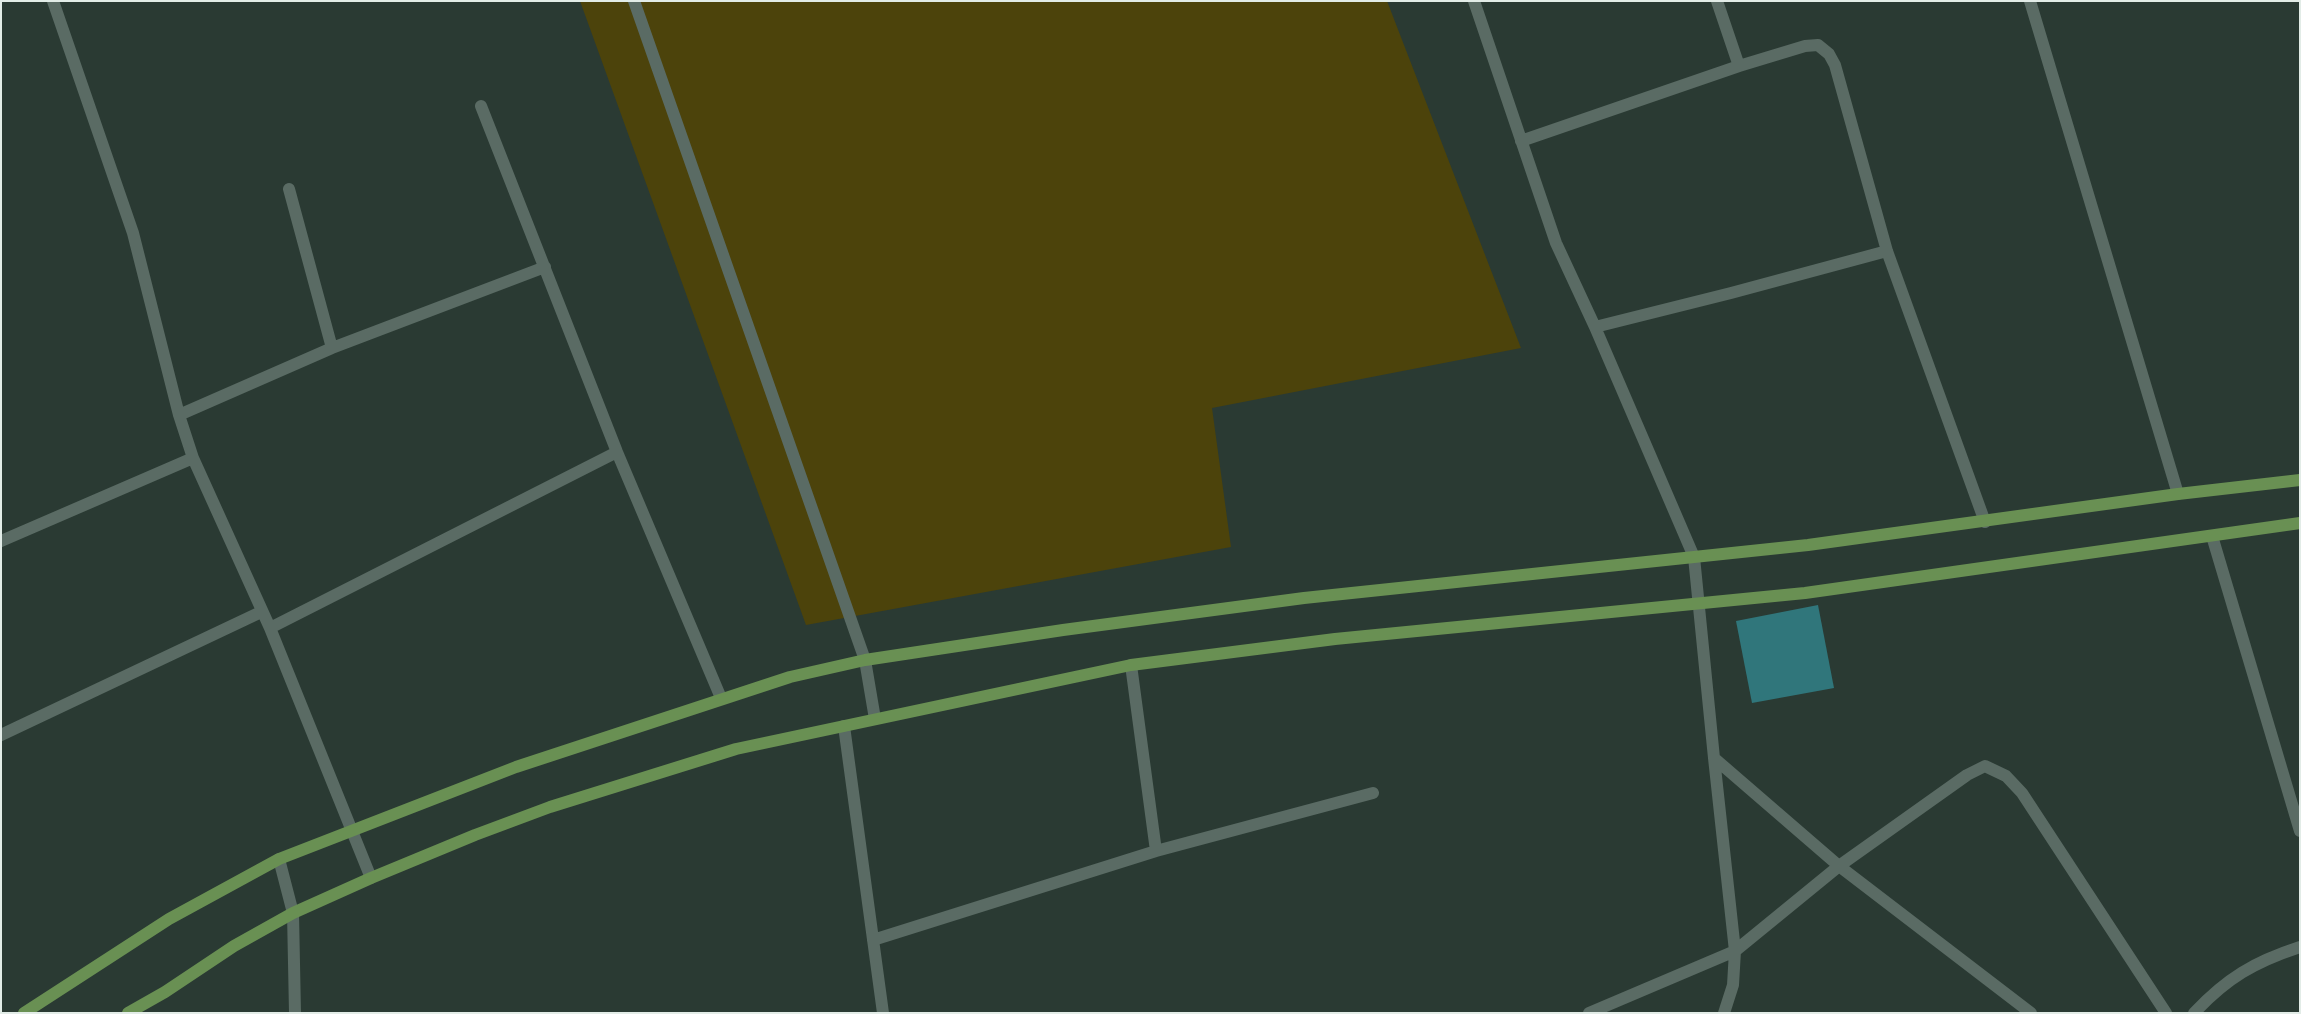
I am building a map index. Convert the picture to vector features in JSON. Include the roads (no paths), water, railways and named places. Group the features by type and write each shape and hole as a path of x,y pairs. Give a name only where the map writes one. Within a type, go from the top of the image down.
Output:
{"main road":[{"path":"24,1013 169,919 279,859 516,767 721,698 790,677 865,660 1063,630 1304,598 1808,545 1985,522 2178,494 2300,480"},
{"path":"128,1013 165,992 234,946 293,913 371,878 475,835 550,807 736,749 1131,665 1335,639 1805,593 2300,523"}],"street":[{"path":"53,1 133,233 179,415 193,458 261,612 270,628 371,878"},
{"path":"634,1 865,660 875,719"},
{"path":"1474,1 1556,243 1595,327 1694,557 1700,603 1714,758 1735,951 1733,985 1724,1013"},
{"path":"1717,1 1739,66"},
{"path":"2030,1 2178,494"},
{"path":"1521,141 1739,66 1805,46 1818,45 1829,54 1835,66 1887,251 1985,522"},
{"path":"481,106 617,452 721,698"},
{"path":"289,189 332,348"},
{"path":"1595,327 1887,251"},
{"path":"179,415 332,348 545,267"},
{"path":"270,628 617,452"},
{"path":"1,541 193,458"},
{"path":"2212,536 2300,831"},
{"path":"1,735 261,612"},
{"path":"1131,665 1156,852"},
{"path":"844,726 883,1013"},
{"path":"1714,758 1839,866 2031,1013"},
{"path":"1589,1013 1735,951 1839,866 1967,775 1985,766 2006,776 2022,793 2166,1013"},
{"path":"873,940 1156,852 1373,793"},
{"path":"279,859 293,913 295,1013"},
{"path":"2194,1013 2215,990 2244,971 2276,955 2300,946"}]}
